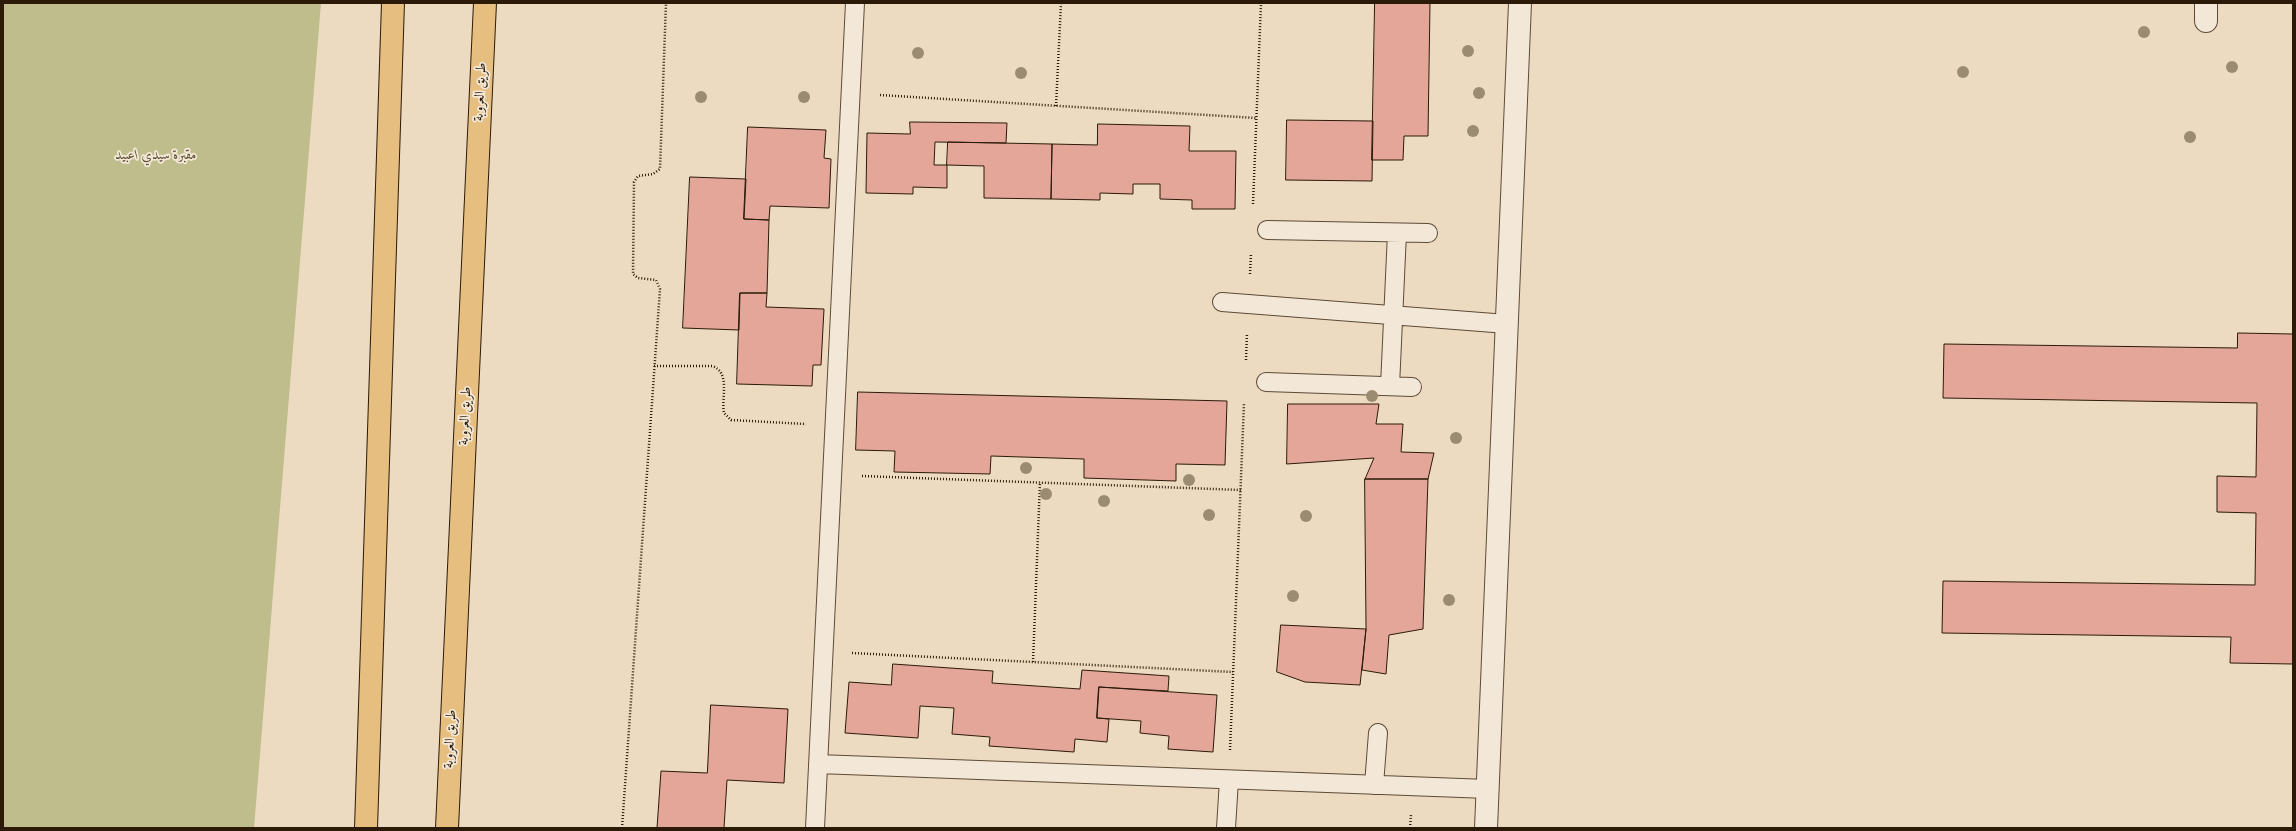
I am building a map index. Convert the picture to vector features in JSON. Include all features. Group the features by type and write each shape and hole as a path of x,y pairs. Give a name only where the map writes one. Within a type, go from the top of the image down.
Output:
{"highway":[{"path":"366,828 394,3"},
{"name":"طريق العروبة","path":"447,828 485,3"}],"street":[{"path":"1486,828 1520,3"}],"lane":[{"path":"815,828 855,3"},
{"path":"1267,230 1428,234"},
{"path":"1390,386 1397,233"},
{"path":"1222,302 1507,324"},
{"path":"1266,382 1412,387"},
{"path":"1374,786 1378,733"},
{"path":"818,764 1374,786 1488,789"},
{"path":"1226,828 1228,780"}],"path":[{"path":"622,828 660,289 656,280 638,278 633,274 634,182 638,176 653,174 660,169 666,3"},
{"path":"1056,106 1061,3"},
{"path":"850,93 1256,118"},
{"path":"654,366 712,366 720,369 723,376 724,413 731,420 835,425"},
{"path":"832,474 1241,490"},
{"path":"1033,662 1040,482"},
{"path":"824,652 1233,672"}],"green space":[{"name":"مقبرة سيدي اعبيد","path":"3,3 321,3 254,828 3,828"}],"building":[{"path":"1375,3 1430,3 1428,136 1404,136 1403,160 1372,160"},
{"path":"1287,120 1373,121 1372,181 1286,180"},
{"path":"910,122 1007,123 1006,143 935,142 934,165 947,165 947,188 913,187 913,194 866,193 867,133 910,134"},
{"path":"1098,124 1190,126 1189,151 1236,151 1235,209 1192,209 1192,200 1160,199 1160,184 1133,184 1133,194 1100,193 1100,200 1051,199 1052,144 1097,145"},
{"path":"748,127 826,130 824,158 831,159 829,208 770,206 769,220 744,219"},
{"path":"948,142 1052,144 1051,199 984,198 984,166 947,165"},
{"path":"690,177 746,179 744,219 769,220 767,293 740,293 739,330 683,328"},
{"path":"740,293 767,293 766,307 824,309 821,365 813,365 812,386 737,384"},
{"path":"2238,333 2293,334 2293,664 2230,663 2231,637 1942,633 1943,581 2255,585 2256,513 2217,512 2217,476 2256,477 2257,403 1943,398 1944,344 2237,348"},
{"path":"858,392 1227,401 1225,465 1176,464 1176,481 1084,478 1084,459 991,456 990,474 894,472 895,451 856,450"},
{"path":"1288,404 1379,404 1376,424 1403,424 1401,452 1434,453 1428,479 1365,479 1374,458 1287,464"},
{"path":"1365,479 1428,479 1423,629 1389,635 1386,674 1362,670 1366,629"},
{"path":"1281,625 1366,629 1360,685 1305,682 1277,672"},
{"path":"893,664 993,671 992,683 1080,689 1082,670 1169,676 1168,691 1099,687 1097,718 1109,719 1107,742 1075,739 1074,752 989,746 990,737 952,734 954,708 920,706 918,738 845,733 849,682 891,685"},
{"path":"1099,687 1217,695 1213,752 1168,749 1169,736 1140,733 1141,721 1097,718"},
{"path":"711,705 788,709 784,783 727,780 724,828 657,828 661,771 707,773"}]}
